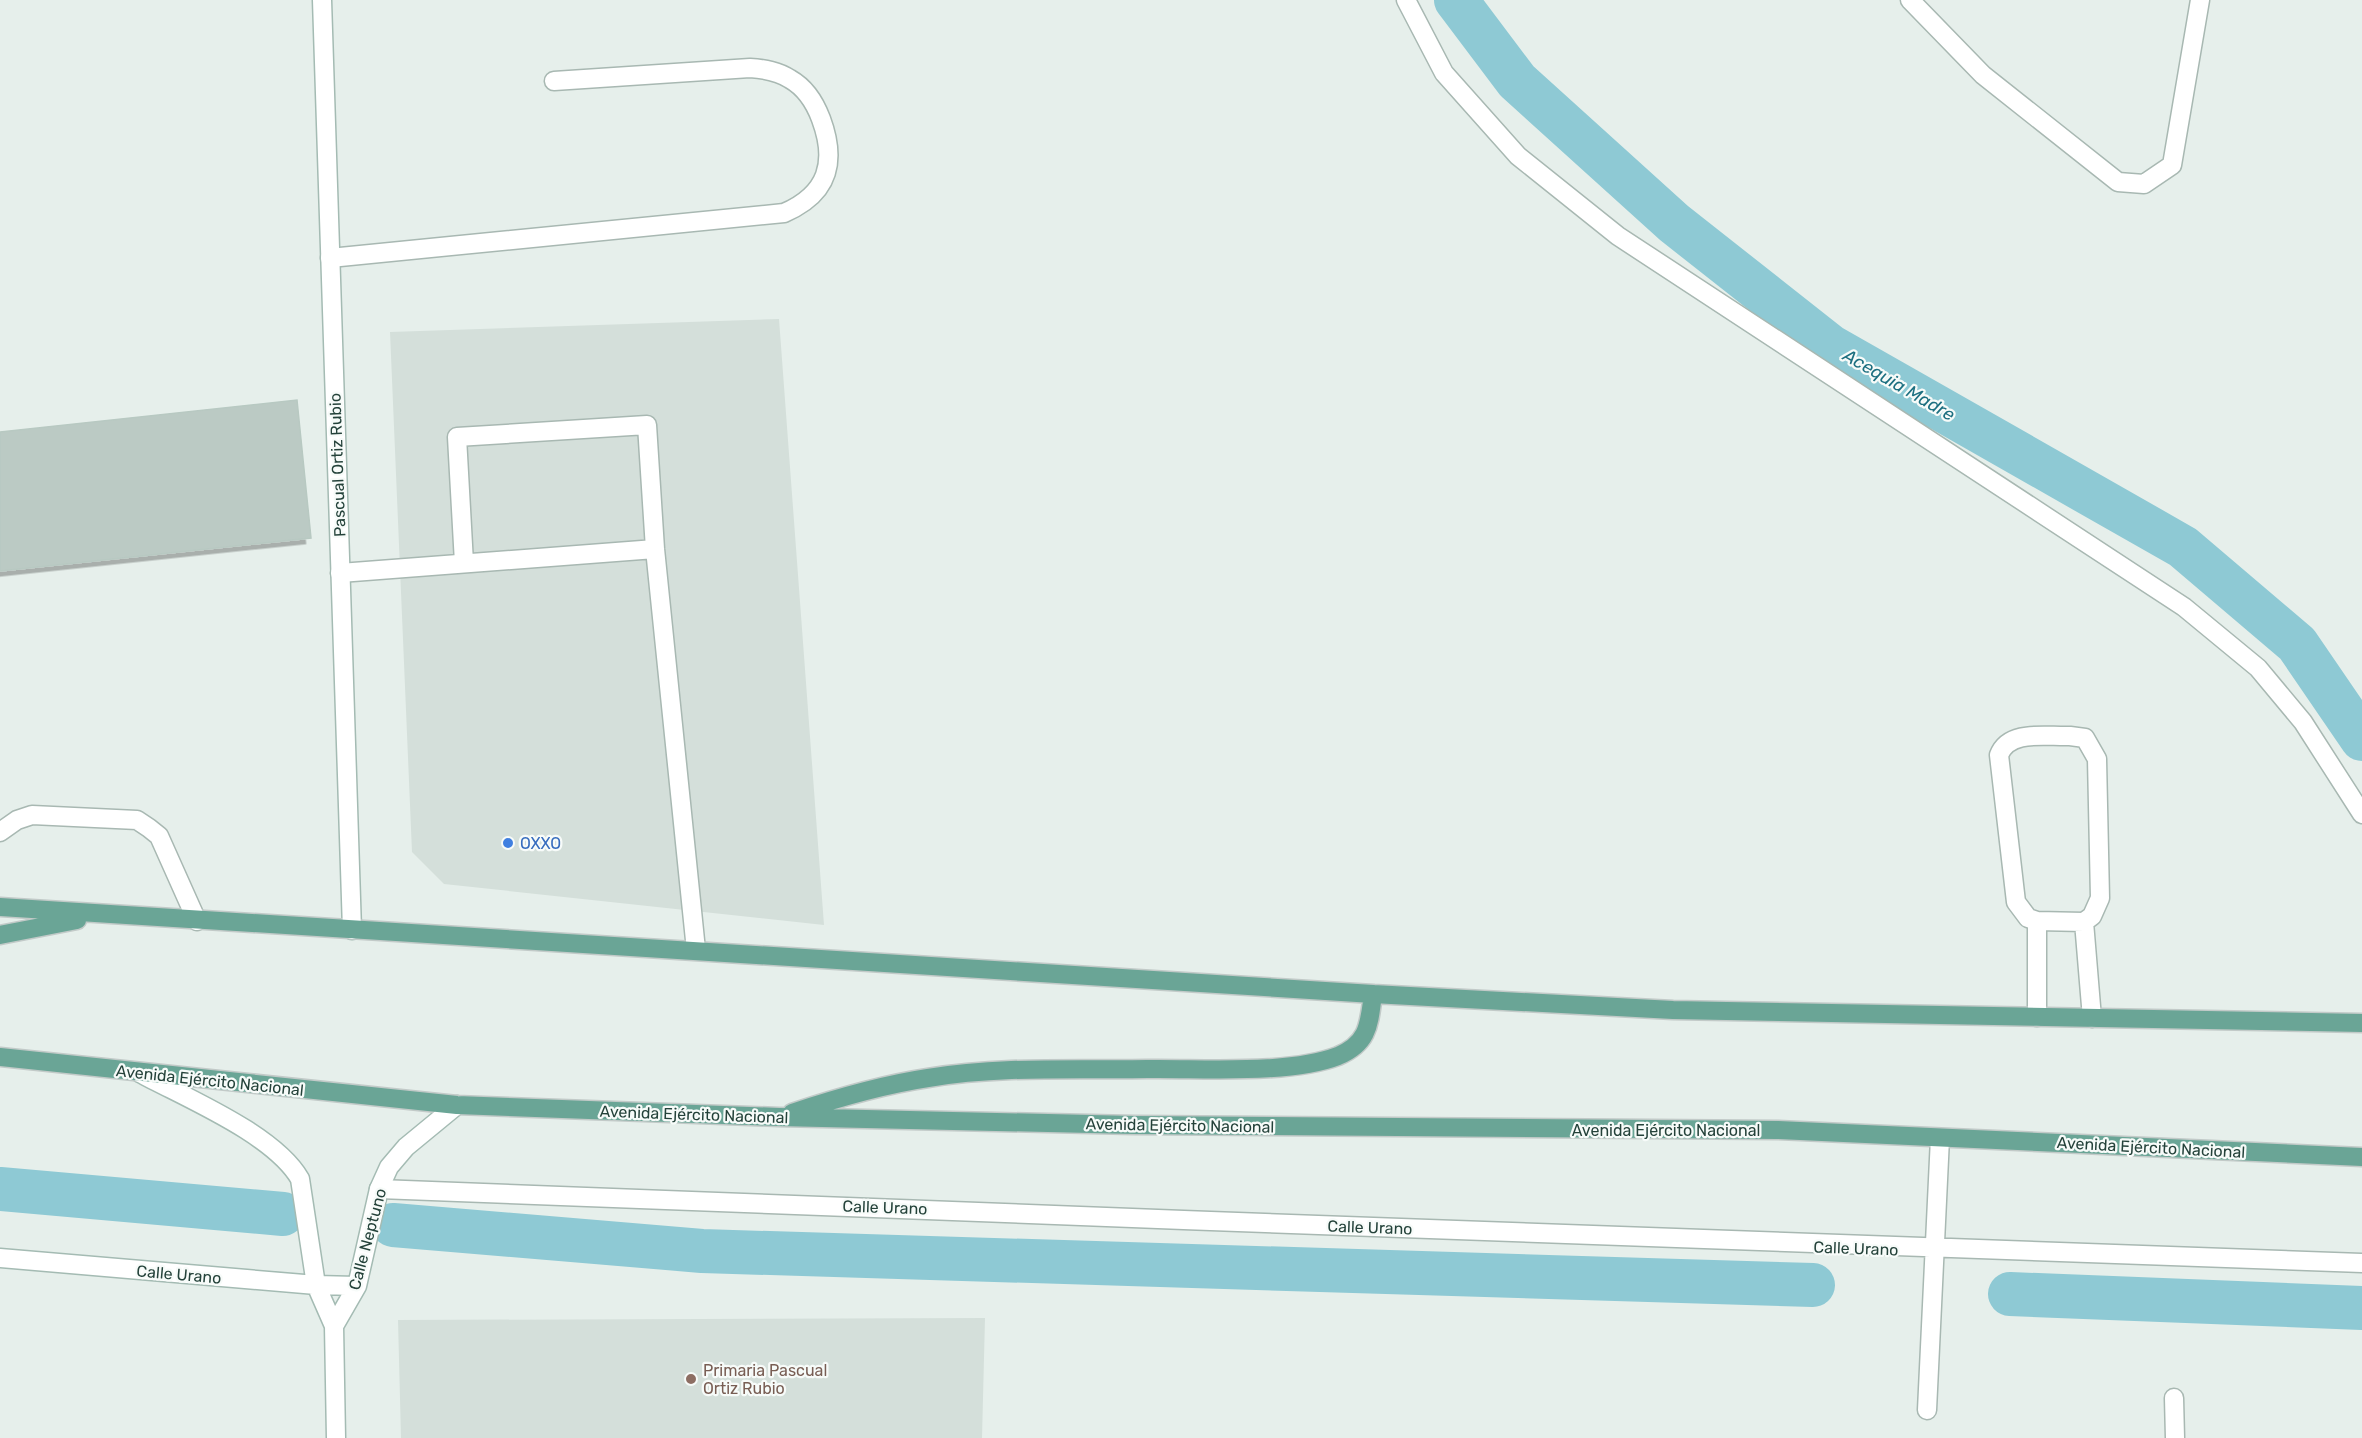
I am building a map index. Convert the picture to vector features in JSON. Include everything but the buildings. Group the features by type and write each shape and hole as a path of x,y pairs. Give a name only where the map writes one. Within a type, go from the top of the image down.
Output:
{"main road":[{"path":"0,907 1373,994 1673,1010 2362,1023"},
{"path":"0,935 100,915"},
{"path":"779,1117 865,1090 931,1077 1005,1071 1281,1068 1336,1056 1356,1046 1369,1029 1373,994"},
{"name":"Avenida Ejército Nacional","path":"0,1057 457,1105 779,1117 1122,1125 1778,1130 2362,1157"}],"street":[{"name":"Pascual Ortiz Rubio","path":"322,0 352,930"},
{"path":"1406,0 1444,73 1518,156 1618,236 2184,607 2258,668 2303,722 2362,814"},
{"path":"1910,0 1983,75 2109,175 2118,182 2144,184 2172,165 2200,0"},
{"path":"330,258 783,213 804,204 819,188 828,168 829,141 814,101 792,79 772,70 750,68 554,81"},
{"path":"464,563 457,437 647,425 655,549 696,950"},
{"path":"340,573 655,549"},
{"path":"2070,736 2085,738 2097,759 2100,898 2092,916 2084,922 2037,921 2028,918 2016,902 1999,755 2003,744 2013,738 2070,736"},
{"path":"0,832 17,820 32,815 137,820 159,836 197,921"},
{"path":"2037,921 2037,1017"},
{"path":"2084,922 2092,1018"},
{"path":"140,1073 251,1133 292,1166 304,1194 316,1286 334,1326 336,1438"},
{"name":"Calle Neptuno","path":"334,1326 357,1286 379,1190 389,1167 406,1147 457,1105"},
{"path":"1927,1410 1940,1138"},
{"name":"Calle Urano","path":"379,1190 818,1204 1933,1251 2362,1263"},
{"name":"Calle Urano","path":"0,1258 316,1286 357,1286"},
{"path":"2174,1398 2175,1438"}],"shaded area":[{"path":"779,319 824,925 444,884 412,852 390,332"},
{"name":"Primaria Pascual Ortiz Rubio","path":"985,1318 982,1438 401,1438 398,1320"}],"waterway":[{"name":"Acequia Madre","path":"1456,0 1517,81 1674,223 1830,346 2183,547 2297,644 2362,739"},
{"path":"0,1189 283,1214"},
{"path":"393,1225 702,1251 1813,1285"},
{"path":"2010,1294 2362,1308"}],"place":[{"name":"OXXO","path":"508,843"},
{"name":"Primaria Pascual Ortiz Rubio","path":"691,1379"}]}
